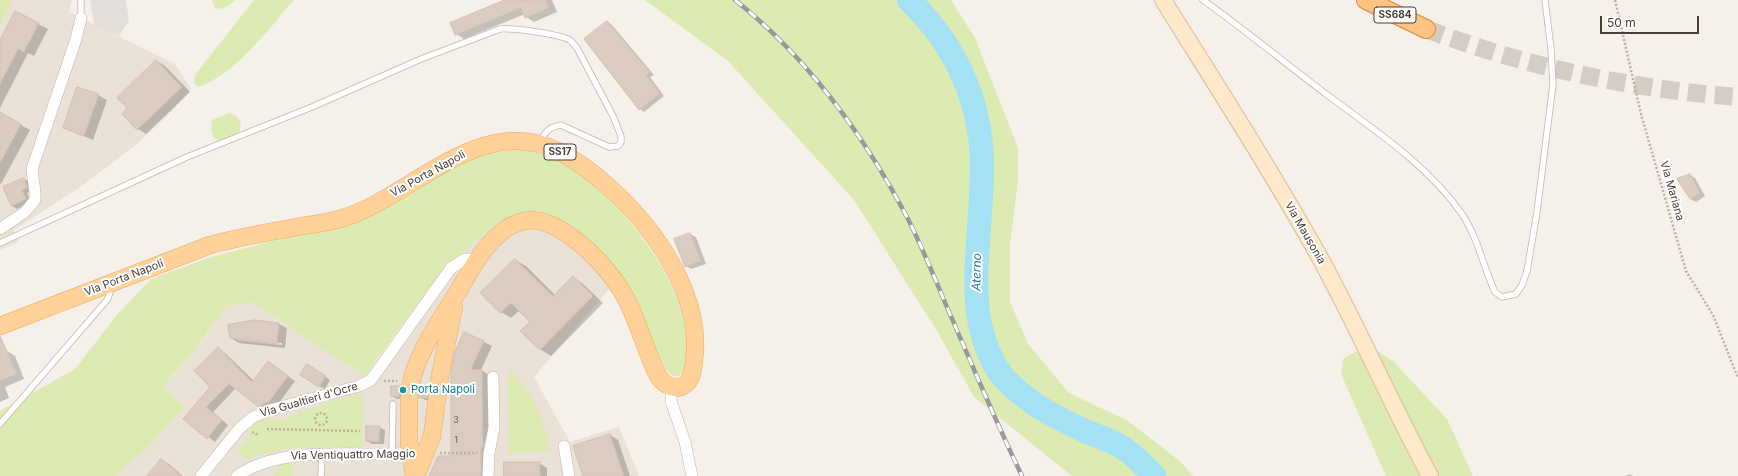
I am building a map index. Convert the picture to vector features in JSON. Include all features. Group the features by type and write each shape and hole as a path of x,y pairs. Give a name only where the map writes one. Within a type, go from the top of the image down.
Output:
{"highway":[{"name":"SS684","path":"1366,0 1426,29"}],"main road":[{"name":"Via Mausonia","path":"1163,0 1235,115 1319,257 1430,476"},
{"name":"Via Porta Napoli","path":"0,326 187,253 220,242 346,217 372,206 452,159 491,144 517,141 541,144 572,159 610,188 639,217 669,260 687,298 695,338 690,378 685,385 671,387"},
{"path":"415,476 418,453 408,422 410,388 417,364 426,344 478,259 497,237 511,226 521,222 532,220 549,225 581,244 601,263 618,284 631,309 656,373 664,384 671,387"},
{"path":"418,453 432,432 450,322 463,283"}],"street":[{"path":"0,229 25,212 34,200 36,192 32,169 76,39 81,18"},
{"name":"Via Gualtieri d'Ocre","path":"201,476 240,428 253,417 270,410 359,386 368,382 377,374 451,268 465,259 478,259"},
{"path":"488,476 489,453 494,428 493,377"},
{"path":"671,387 671,401 683,437 692,476"},
{"path":"564,446 569,476"},
{"name":"Via Ventiquattro Maggio","path":"237,476 254,472 288,456 392,455 418,453"}],"lane":[{"path":"81,0 81,18"},
{"path":"1203,0 1253,36 1304,77 1406,154 1424,170 1462,215 1476,241 1495,292 1500,296 1505,297 1516,294 1524,281 1537,212 1553,84 1551,50 1545,0"},
{"path":"0,243 187,158 312,107 422,59 500,29 560,36 572,41 610,109 620,132 621,139 618,146 608,147 561,125 547,130 543,136 541,144"},
{"path":"0,424 107,300 110,293 108,285"},
{"path":"392,455 393,404"},
{"path":"321,476 322,455"}],"path":[{"name":"Via Mariana","path":"1615,0 1641,114 1686,271 1713,315 1738,378"},
{"path":"368,382 410,388"},
{"path":"320,412 326,415 327,420 325,424 321,425 317,424 314,420 315,416 320,412"},
{"path":"321,425 321,430"},
{"path":"267,429 360,431"},
{"path":"418,453 489,453"}],"shaded area":[{"path":"13,0 72,0 69,12 175,64 191,89 169,114 137,144 79,188 14,230 19,242 0,250 0,27"},
{"path":"90,0 126,0 129,21 119,36 94,25"},
{"path":"525,214 620,276 534,377 570,442 619,427 639,476 114,476 145,450 185,407 162,387 176,373 209,332 226,306 253,302 308,340 365,376 440,273 495,225 504,220"}],"green space":[{"path":"0,0 13,0 0,27"},
{"path":"212,0 236,0 226,7 219,9 215,8"},
{"path":"254,0 295,0 239,61 220,76 198,87 194,83 195,75"},
{"path":"645,0 951,0 975,38 1018,148 1018,181 1010,245 1010,302 1028,344 1069,393 1128,421 1181,462 1193,476 1072,476 974,397 937,331 854,200 728,61"},
{"path":"229,113 236,116 240,121 240,131 238,134 219,141 213,137 211,125 212,120"},
{"path":"512,150 530,151 553,159 575,171 618,209 637,231 654,254 667,277 680,307 683,317 687,351 685,367 681,375 674,377 664,368 645,322 605,257 513,216 495,225 440,273 365,376 308,340 253,302 226,306 196,348 162,387 185,407 145,450 114,476 0,476 0,411 75,369 116,316 151,279 208,258 273,241 328,229 477,157 494,152"},
{"path":"1376,350 1393,361 1447,419 1473,476 1386,476 1341,374 1343,359 1355,352"},
{"path":"508,370 517,378 531,396 541,417 550,451 509,453"},
{"path":"363,393 362,448 318,447 289,449 275,451 247,460 237,451 251,436 247,432 263,419 276,422 328,402"},
{"path":"286,463 292,463 292,476 274,476 279,467"}],"building":[{"path":"505,0 546,0 549,8 525,18 521,8 455,35 450,23"},
{"path":"15,11 39,23 24,52 18,49 0,84 0,40"},
{"path":"607,21 650,72 646,75 660,94 639,110 584,39"},
{"path":"156,60 182,87 137,130 122,114 127,108 117,98"},
{"path":"77,87 99,94 84,136 63,128"},
{"path":"0,112 21,124 0,163"},
{"path":"1690,174 1700,193 1690,199 1677,179"},
{"path":"24,178 27,188 22,190 26,199 11,206 3,187"},
{"path":"690,233 701,261 685,267 674,239"},
{"path":"515,259 553,296 573,276 593,296 540,350 520,331 530,322 511,303 500,313 480,293"},
{"path":"255,320 279,323 277,344 230,338 228,325"},
{"path":"464,332 484,341 471,369 482,370 483,447 481,447 481,476 429,476 438,456 451,456 451,371 455,352"},
{"path":"0,336 17,374 0,381"},
{"path":"218,347 252,382 268,361 288,376 268,403 266,402 259,407 229,384 206,407 222,420 207,439 183,419 210,387 194,371"},
{"path":"307,364 326,376 319,387 300,375"},
{"path":"391,386 400,386 399,397 391,396"},
{"path":"419,391 427,395 427,398 419,398"},
{"path":"366,426 380,426 379,442 366,441"},
{"path":"610,434 624,476 583,476 573,446"},
{"path":"161,459 182,476 147,476"},
{"path":"504,462 540,462 540,476 504,476"}],"waterway":[{"name":"Aterno","path":"909,0 940,36 952,55 963,76 977,119 981,142 982,166 976,285 977,304 984,339 991,357 1003,377 1029,400 1067,423 1104,438 1125,449 1154,476"}],"tunnel":[{"path":"1426,29 1502,55 1579,74 1658,88 1738,97"}],"railway":[{"path":"735,0 787,47 810,73 833,100 873,158 891,188 918,240 1022,476"}],"place":[{"name":"Porta Napoli","path":"403,390"}]}
